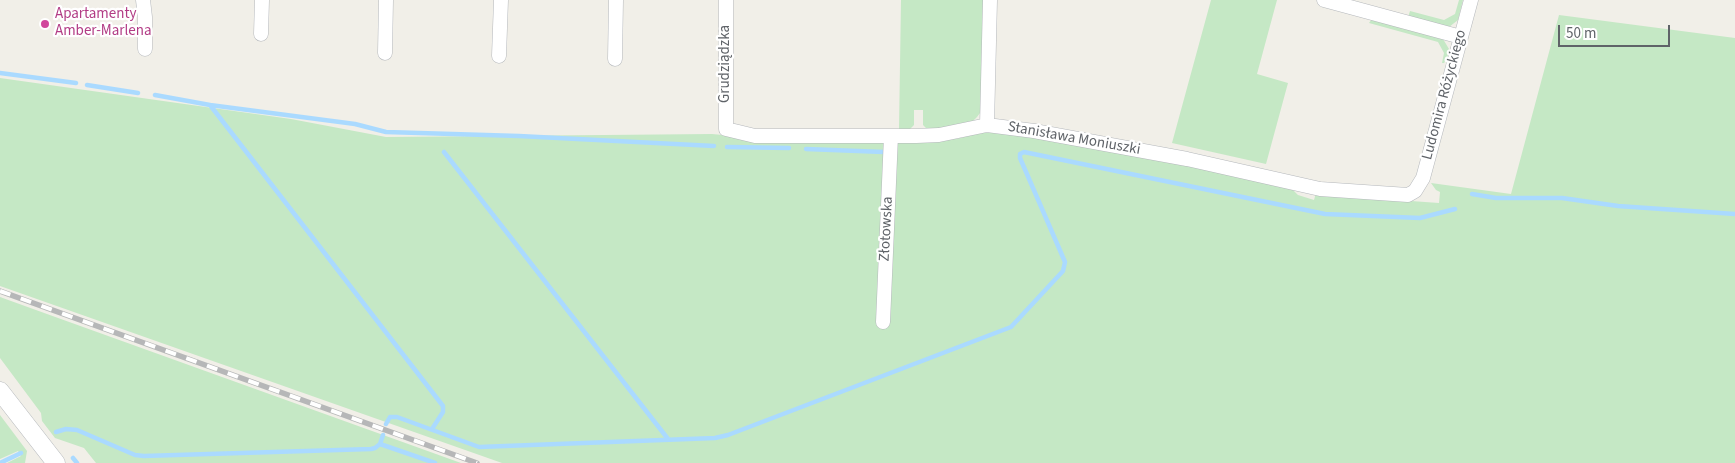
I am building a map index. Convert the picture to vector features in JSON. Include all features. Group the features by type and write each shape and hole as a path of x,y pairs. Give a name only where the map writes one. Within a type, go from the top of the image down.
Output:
{"street":[{"path":"143,0 145,49"},
{"path":"261,34 262,0"},
{"path":"386,0 386,53"},
{"path":"499,56 501,0"},
{"path":"615,59 616,0"},
{"name":"Grudziądzka","path":"726,0 726,129"},
{"path":"987,125 990,0"},
{"path":"1324,0 1461,37"},
{"name":"Ludomira Różyckiego","path":"1418,188 1423,178 1471,0"},
{"name":"Stanisława Moniuszki","path":"726,129 754,136 891,136 939,135 987,125 1034,131 1187,159 1320,189 1408,195 1418,188"},
{"name":"Złotowska","path":"883,322 891,136"},
{"path":"0,391 54,462"}],"green space":[{"path":"901,0 984,0 983,109 970,124 929,131 923,125 923,110 914,110 914,125 908,131 899,130"},
{"path":"1211,0 1277,0 1257,74 1288,83 1266,164 1172,143"},
{"path":"1459,0 1463,0 1458,20 1449,27 1408,17 1410,11 1444,20 1455,14"},
{"path":"1559,15 1735,38 1735,463 502,463 0,286 0,78 291,119 386,137 712,134 798,142 956,139 991,132 1027,136 1177,162 1293,188 1298,195 1314,200 1316,193 1410,199 1411,201 1439,203 1440,192 1431,183 1511,194"},
{"path":"1372,19 1443,39 1449,49 1447,59 1442,63 1444,53 1438,42 1369,23"},
{"path":"0,297 461,463 96,463 84,448 55,438 42,421 41,413 0,358"},
{"path":"0,415 27,451 25,463 7,463 21,456 18,451 0,459"}],"waterway":[{"path":"0,73 76,83"},
{"path":"87,85 138,93"},
{"path":"155,95 210,105 443,406 443,412 432,429"},
{"path":"210,105 355,124 386,132 519,136 714,146"},
{"path":"727,147 789,148"},
{"path":"806,149 884,152"},
{"path":"444,152 668,439"},
{"path":"386,424 390,417 397,417 479,447 715,438 728,435 1011,327 1063,271 1065,262 1020,158 1020,154 1024,152 1325,214 1420,218 1455,209"},
{"path":"1472,194 1496,198 1562,198 1618,206 1735,214"},
{"path":"56,432 66,429 77,430 135,455 144,456 371,449 380,444 383,435"},
{"path":"380,444 435,463"},
{"path":"0,463 21,453"},
{"path":"73,458 77,463"}],"railway":[{"path":"0,291 477,463"}],"place":[{"name":"Apartamenty Amber-Marlena","path":"45,24"}]}
